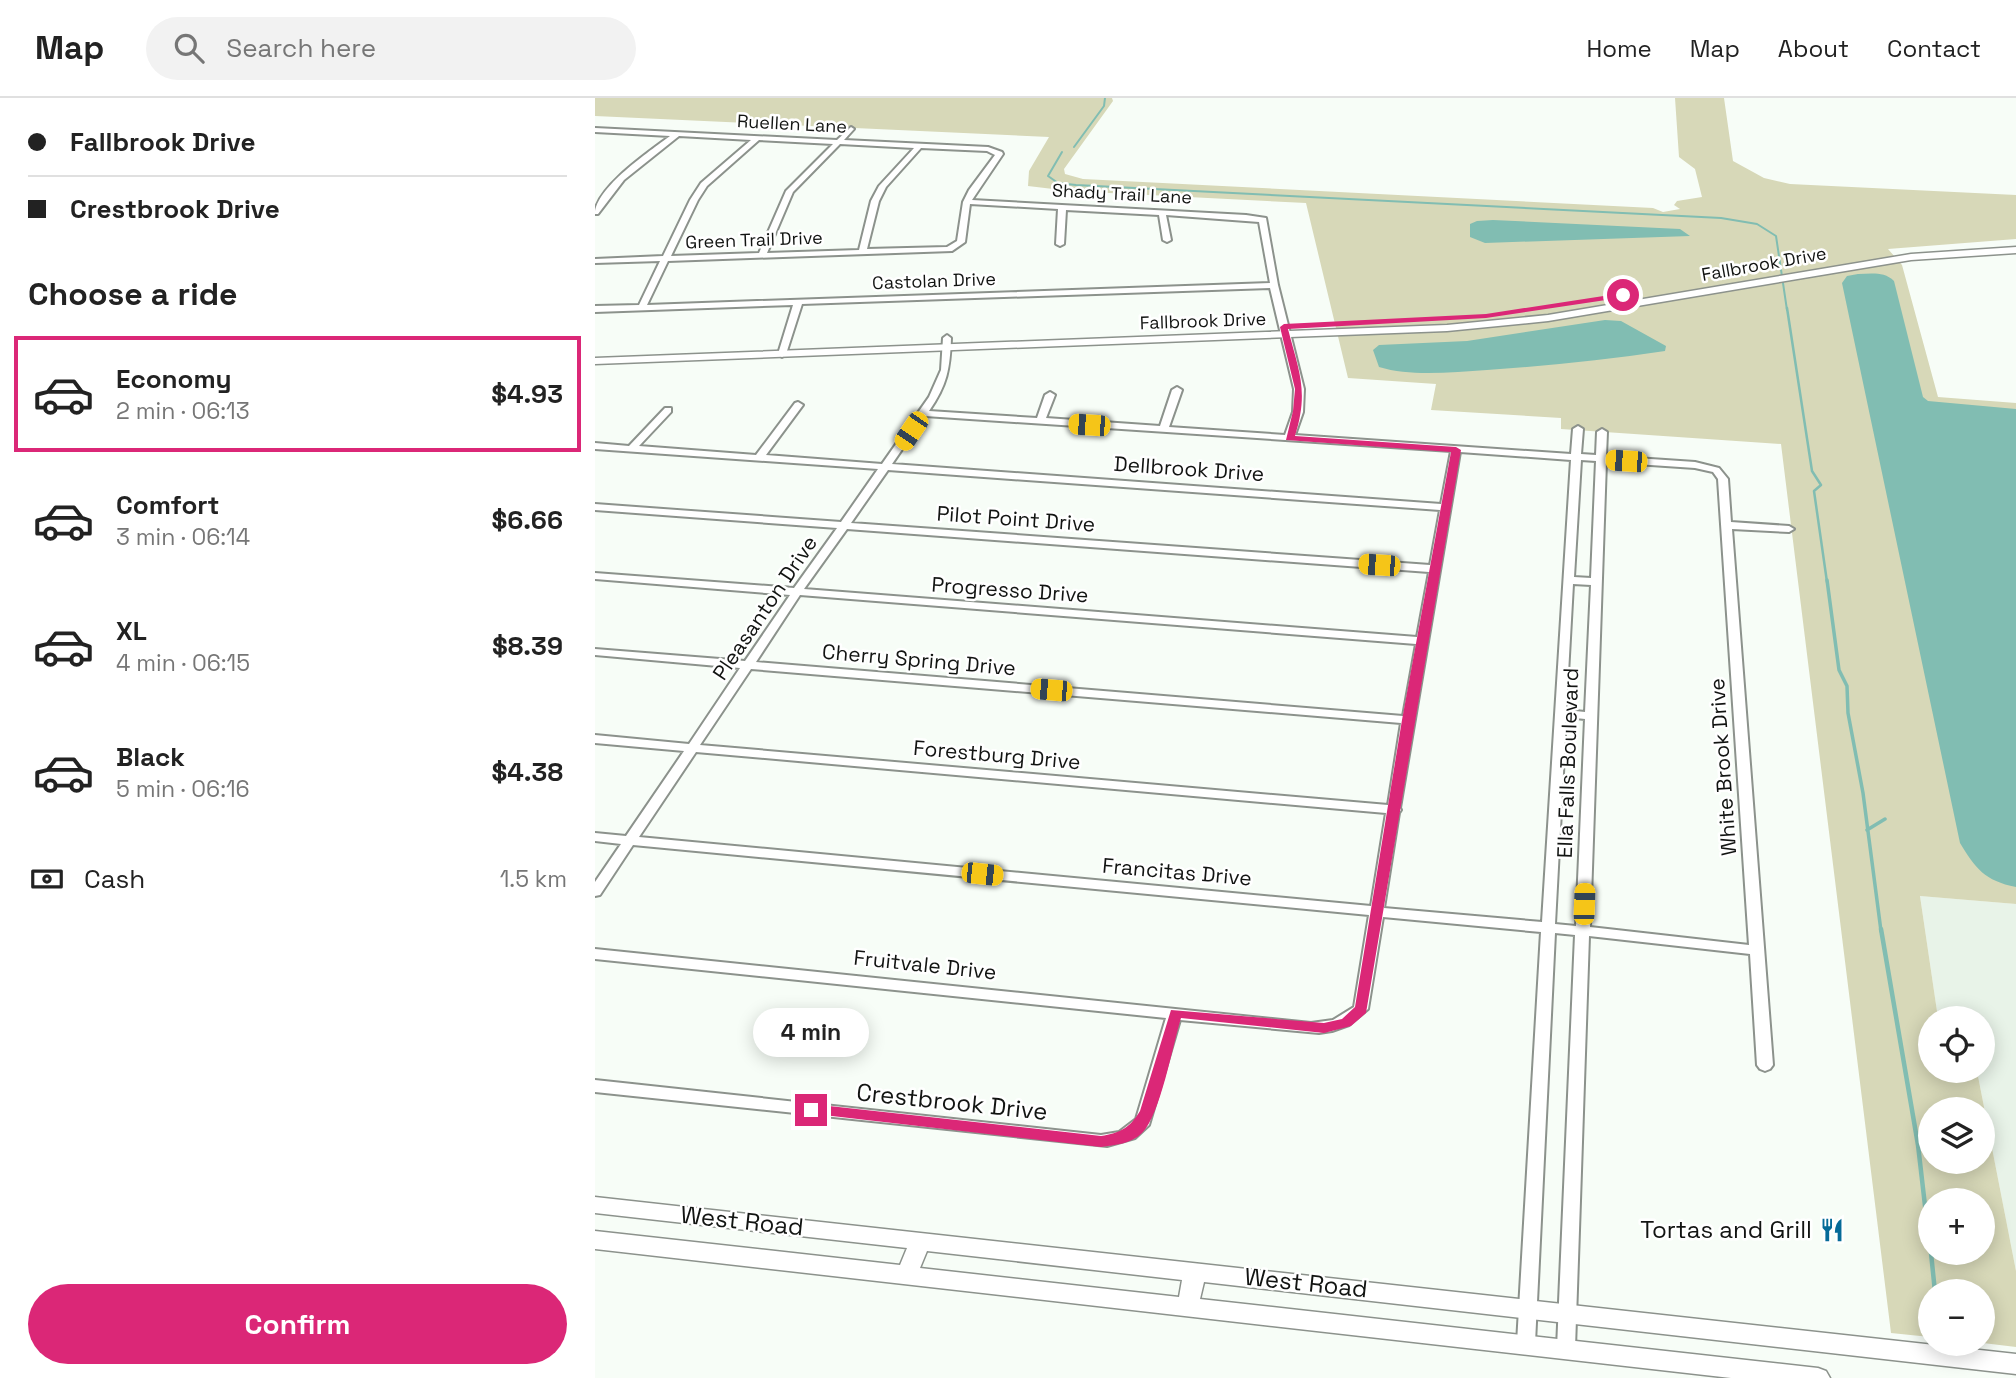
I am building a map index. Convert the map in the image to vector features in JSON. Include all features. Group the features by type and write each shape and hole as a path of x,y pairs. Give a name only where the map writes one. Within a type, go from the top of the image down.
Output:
{"main road":[{"name":"Fallbrook Drive","path":"1758,277 1791,267 1809,270 1922,248 2016,242"},
{"path":"1922,248 1932,256"},
{"name":"Fallbrook Drive","path":"595,352 616,355 1285,331 1548,318 1758,277 1932,256 2016,250"},
{"name":"Fallbrook Drive","path":"595,361 616,355"},
{"name":"West Road","path":"595,1205 1527,1307 2016,1364"},
{"name":"West Road","path":"595,1240 1818,1378"},
{"path":"906,1276 921,1240"},
{"path":"1188,1306 1195,1271"}],"street":[{"path":"762,256 790,191 851,129"},
{"name":"Ruellen Lane","path":"596,131 988,149 999,153 973,190 968,202"},
{"path":"595,212 608,192 629,171 677,134"},
{"path":"642,307 691,204 704,185 757,138"},
{"path":"862,252 875,201 883,186 919,146"},
{"path":"915,251 957,247 961,242 968,202"},
{"name":"Shady Trail Lane","path":"968,202 1259,218 1263,220 1266,231 1275,285"},
{"path":"1061,244 1062,207"},
{"path":"1162,212 1167,240"},
{"name":"Green Trail Drive","path":"595,261 915,251"},
{"path":"1275,285 1299,389 1298,411 1289,438"},
{"name":"Castolan Drive","path":"595,309 1275,285"},
{"path":"783,349 798,302"},
{"name":"Pleasanton Drive","path":"595,892 797,592 941,386 947,343"},
{"path":"1163,430 1177,390"},
{"path":"1040,421 1050,395"},
{"path":"758,458 798,405"},
{"path":"631,449 668,410"},
{"path":"923,413 1602,459"},
{"name":"Ella Falls Boulevard","path":"1526,1343 1578,429"},
{"name":"Ella Falls Boulevard","path":"1566,1348 1602,432"},
{"name":"Dellbrook Drive","path":"595,446 1445,507"},
{"name":"Fruitvale Drive","path":"595,954 1324,1028 1347,1022 1361,1009 1456,450"},
{"name":"White Brook Drive","path":"1602,459 1695,465 1717,470 1723,480 1765,1065"},
{"name":"Pilot Point Drive","path":"595,507 1434,569"},
{"path":"1725,525 1789,529"},
{"name":"Progresso Drive","path":"595,576 1423,641"},
{"path":"1568,580 1595,582"},
{"name":"Cherry Spring Drive","path":"595,652 1408,720"},
{"path":"1560,713 1590,716"},
{"name":"Forestburg Drive","path":"595,739 1395,810"},
{"name":"Francitas Drive","path":"595,838 1583,931 1755,950"},
{"name":"Crestbrook Drive","path":"595,1086 1101,1141 1121,1139 1137,1129 1143,1121 1175,1013"}],"shaded area":[{"path":"1920,896 2016,904 2016,1271 1995,1163 1995,1097 1982,1097 1979,1083 1995,1083 1995,1006 1936,1006"}],"green space":[{"path":"595,98 1112,98 1113,101 1064,169 1065,174 1083,179 1653,208 1663,212 1680,209 1674,205 1677,201 1702,197 1695,169 1679,157 1675,98 1724,98 1733,161 1764,178 1790,184 2016,195 2016,239 1888,249 1902,265 1938,397 2016,403 2016,904 1920,896 1936,1006 1918,1006 1918,1083 1979,1083 1982,1097 1918,1097 1918,1174 1995,1174 1995,1163 2016,1271 2016,1347 1995,1344 1995,1279 1918,1279 1918,1336 1891,1333 1781,444 1561,429 1561,418 1431,410 1436,384 1348,378 1306,203 1070,191 1028,186 1029,171 1049,137 595,116"}],"water":[{"path":"1493,220 1680,229 1690,236 1485,243 1470,237 1470,224"},
{"path":"1881,274 1894,281 1923,397 1928,401 2016,409 2016,887 1996,881 1982,872 1960,843 1842,283 1847,276"},
{"path":"1605,320 1621,321 1666,346 1665,351 1554,365 1432,373 1379,367 1373,350 1379,345 1467,341"}],"waterway":[{"path":"1074,147 1104,106 1105,98"},
{"path":"1062,152 1048,176 1058,183 1076,185 1721,218 1757,224 1776,236 1787,310"},
{"path":"1787,308 1812,471 1821,485 1814,491 1827,582"},
{"path":"1827,580 1839,670 1847,686 1848,713 1868,830"},
{"path":"1868,830 1885,819"},
{"path":"1868,830 1881,931"},
{"path":"1881,929 1923,1188"},
{"path":"1932,1265 1934,1279"}],"place":[{"name":"Tortas and Grill","path":"1832,1230"}],"route":[{"path":"811,1110 1101,1141 1121,1139 1137,1129 1143,1121 1175,1013 1324,1028 1347,1022 1361,1009 1456,450 1289,438 1300,400 1284,327 1486,316 1623,295"}]}
